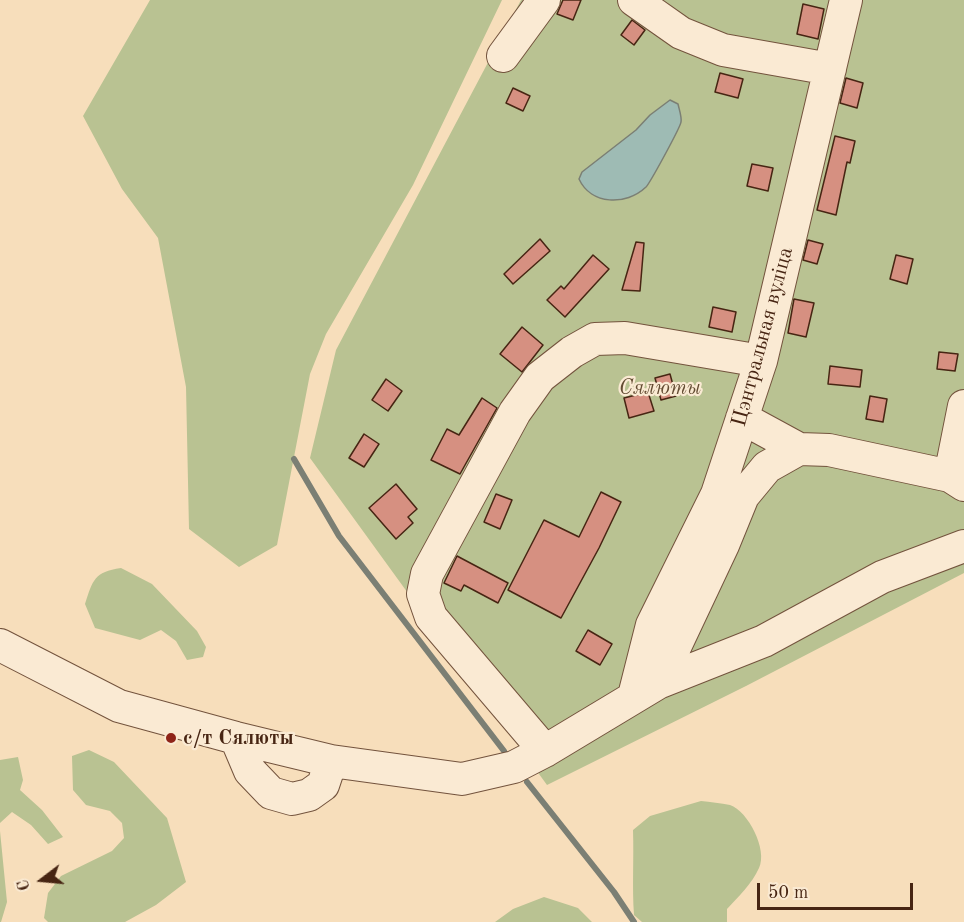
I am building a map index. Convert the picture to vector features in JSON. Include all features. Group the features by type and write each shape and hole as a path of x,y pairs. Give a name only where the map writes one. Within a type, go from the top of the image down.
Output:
{"street":[{"path":"503,56 543,0"},
{"path":"634,0 681,33 723,50 830,69"},
{"name":"Цэнтральная вуліца","path":"646,690 652,625 717,494 761,361 846,0"},
{"path":"545,751 431,617 423,594 427,574 515,412 540,377 572,352 595,339 625,338 761,361"},
{"path":"743,496 742,418 799,449 829,450 957,481 964,406"},
{"path":"646,690 723,546 743,496 767,467 799,449"},
{"path":"0,645 119,706 331,761 462,779 514,767 646,690 764,641 882,577 964,546"},
{"path":"929,558 964,573"},
{"path":"236,738 250,771 271,793 292,799 309,795 323,785 331,761"}],"green space":[{"path":"150,0 502,0 413,185 326,334 310,374 277,545 239,567 189,529 186,387 158,238 122,189 83,116"},
{"name":"Сялюты","path":"521,0 964,0 964,573 746,686 547,785 310,458 336,350"},
{"path":"121,568 152,584 197,631 206,647 203,657 187,660 176,641 161,630 140,640 95,628 85,604 90,589 100,575"},
{"path":"89,750 114,762 167,818 186,882 156,905 125,922 48,922 44,918 48,893 61,876 112,851 124,838 122,823 110,811 86,805 73,790 72,756"},
{"path":"18,757 23,780 20,790 42,810 63,837 48,844 31,825 12,812 0,823 0,760"},
{"path":"701,801 730,805 743,815 759,842 761,860 759,868 749,885 727,909 727,922 642,922 634,915 633,830 650,816"},
{"path":"0,831 7,902 1,922 0,922"},
{"path":"544,897 578,908 592,922 495,922 513,909"}],"water":[{"path":"670,100 678,104 681,122 646,187 638,193 619,200 600,198 585,188 579,179 582,172"}],"building":[{"path":"563,0 581,0 573,20 557,14"},
{"path":"803,4 824,9 818,39 797,34"},
{"path":"632,20 645,30 634,45 621,35"},
{"path":"720,73 743,79 738,98 715,92"},
{"path":"846,78 863,83 857,108 840,103"},
{"path":"513,88 530,96 523,111 506,103"},
{"path":"835,136 855,141 850,163 847,162 836,215 817,210"},
{"path":"752,164 773,168 768,191 747,186"},
{"path":"540,239 550,251 513,284 504,274"},
{"path":"808,240 823,244 817,264 803,260"},
{"path":"636,242 644,243 640,291 622,290"},
{"path":"593,255 609,269 565,317 547,300 561,286 564,289"},
{"path":"896,255 913,259 907,284 890,279"},
{"path":"794,299 814,303 806,337 788,333"},
{"path":"713,307 736,312 732,332 709,327"},
{"path":"522,327 543,345 522,372 500,354"},
{"path":"939,352 958,354 955,371 937,369"},
{"path":"830,366 862,370 860,387 828,384"},
{"path":"670,374 676,396 661,400 655,378"},
{"path":"386,379 402,391 388,411 372,400"},
{"path":"648,392 654,411 629,418 624,398"},
{"path":"870,396 887,399 883,422 866,419"},
{"path":"482,398 497,408 460,474 431,460 447,429 459,435"},
{"path":"364,434 379,444 364,467 349,458"},
{"path":"396,484 417,509 408,517 413,523 396,539 369,508"},
{"path":"601,492 621,502 561,618 508,590 544,520 579,537"},
{"path":"496,494 512,500 500,529 484,522"},
{"path":"457,556 508,583 498,603 464,585 461,591 444,583"},
{"path":"588,630 612,644 600,665 576,651"}],"waterway":[{"path":"294,459 339,536 504,751"},
{"path":"527,782 614,892 634,922"}],"place":[{"name":"с/т Сялюты","path":"171,738"}]}
